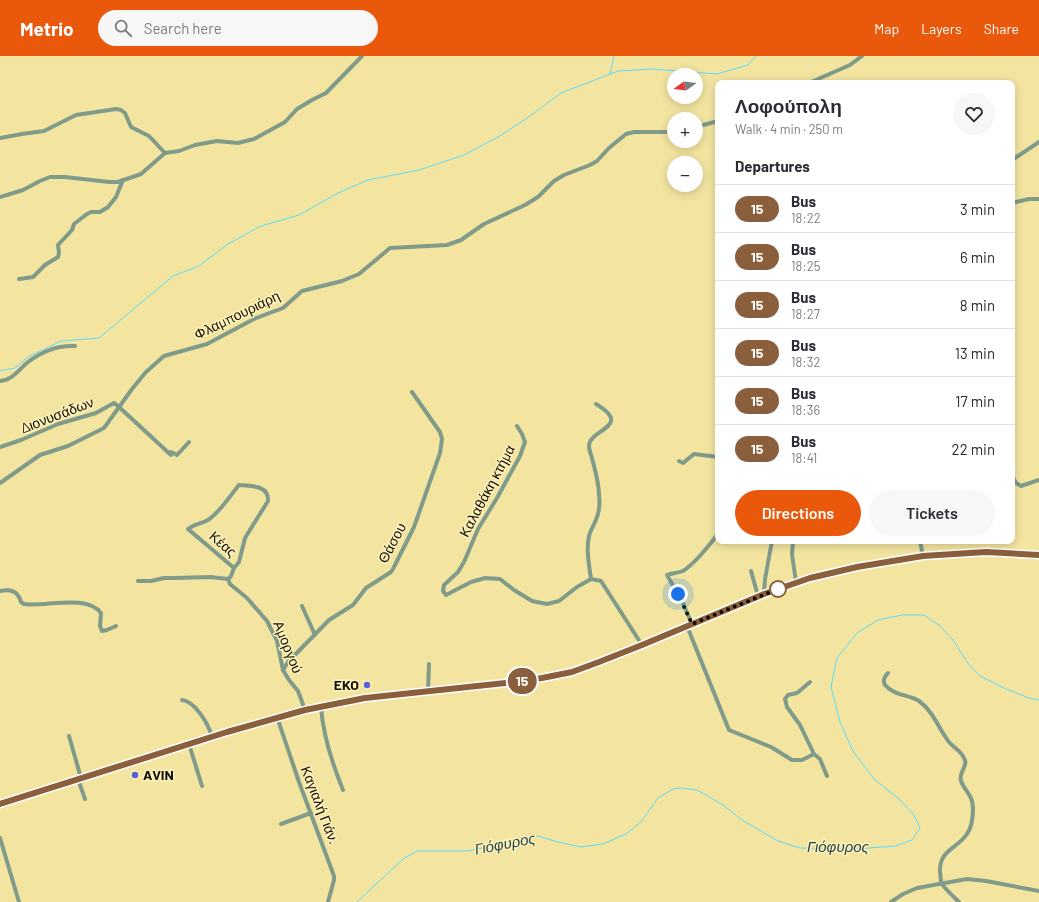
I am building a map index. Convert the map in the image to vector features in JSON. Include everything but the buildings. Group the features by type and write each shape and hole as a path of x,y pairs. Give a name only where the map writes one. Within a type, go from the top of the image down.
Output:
{"street":[{"path":"0,197 23,190 40,180 50,177 62,176 109,182 123,180 141,174 164,153 179,151 195,145 217,141 238,143 254,140 285,122 297,110 326,93 362,56"},
{"path":"816,80 850,65 862,56"},
{"path":"0,138 44,131 76,115 118,109 125,113 130,127 150,136 164,153"},
{"path":"703,125 715,122"},
{"name":"Φλαμπουριάρη","path":"0,483 38,456 68,446 104,428 120,407 126,396 146,372 164,356 207,344 254,319 282,308 302,291 342,281 359,274 390,248 447,245 461,240 484,224 525,205 538,197 564,175 597,161 609,148 626,134 634,132 667,132"},
{"path":"1015,158 1039,142"},
{"path":"19,279 33,277 58,257 58,246 72,230 74,224 91,212 100,212 108,207 116,197 123,180"},
{"path":"1015,202 1029,199 1039,199"},
{"path":"0,380 9,379 29,361 59,346 75,346"},
{"name":"Θάσου","path":"283,670 288,662 329,620 353,604 366,588 391,572 414,527 440,453 442,439 440,432 412,392"},
{"name":"Διονυσάδων","path":"0,447 52,427 96,413 114,403 120,407"},
{"path":"596,404 609,413 611,419 608,427 591,439 589,447 600,494 596,521 591,529 589,538 588,563 591,579 601,581 611,594 642,645"},
{"path":"120,407 171,455 172,452 178,455 189,442"},
{"name":"Καλαθάκη κτήμα","path":"517,426 525,442 520,456 498,498 478,529 464,562 458,572 444,585 443,591 446,595 471,582 485,578 500,578 514,590 532,601 547,604 558,601 591,579"},
{"path":"679,461 683,463 686,462 694,454 715,457"},
{"path":"1015,481 1021,486 1039,480"},
{"name":"Κέας","path":"228,579 239,562 245,538 268,501 266,491 261,488 239,485 227,501 207,520 200,524 194,524 188,529 234,568"},
{"path":"692,624 682,601 667,574 682,571 686,568 706,549 715,538"},
{"path":"764,594 765,579 771,544"},
{"path":"793,544 792,554 796,582"},
{"path":"921,544 923,556"},
{"path":"0,804 189,744 305,710 365,698 522,681 572,672 796,582 857,567 923,556 986,552 1039,554"},
{"path":"751,571 758,596"},
{"path":"138,581 151,582 164,578 210,577 228,579"},
{"name":"Αμοργού","path":"228,579 230,584 247,598 267,621 277,641 283,670 298,691 305,710"},
{"path":"0,591 11,590 15,592 20,596 21,602 24,604 82,603 95,607 101,613 100,626 102,630 107,630 116,626"},
{"path":"302,606 315,635"},
{"path":"687,626 728,730 771,747 792,760 802,760 814,754"},
{"path":"428,691 429,664"},
{"path":"888,673 884,680 887,687 893,692 910,696 929,710 950,743 961,754 966,762 960,777 972,801 972,821 969,830 963,839 947,852 942,859 940,869 941,883 959,902"},
{"path":"810,682 797,693 788,695 785,699 787,707 800,726 814,754 820,759 827,776"},
{"path":"182,700 186,700 202,715 209,726 212,737"},
{"path":"321,707 322,722 327,743 343,790"},
{"name":"Καγιαλή Γιάν.","path":"277,717 299,782 334,876 328,902"},
{"path":"69,736 85,799"},
{"path":"189,744 202,786"},
{"path":"281,824 311,813"},
{"path":"0,838 19,902"},
{"path":"890,902 911,890 961,880 976,879 1039,892"}],"waterway":[{"path":"610,74 614,56"},
{"path":"0,371 15,368 28,357 61,341 99,338 173,276 199,266 228,244 261,226 299,215 338,193 368,180 419,170 464,155 498,137 526,119 561,93 618,71 652,69 717,74 748,65 756,56"},
{"name":"Γιόφυρος","path":"357,902 403,859 417,851 468,851 501,844 524,837 538,836 581,847 603,844 626,834 641,822 658,798 673,789 680,788 697,790 723,805 742,820 778,841 800,848 856,849 895,846 912,840 920,828 914,815 898,798 874,779 853,751 840,722 831,687 837,658 857,633 878,620 902,615 924,615 940,626 953,640 967,662 980,676 1004,688 1029,698 1039,700"}],"bus line":[{"name":"15","path":"0,804 227,732 305,710 365,698 515,682 572,672 642,645 789,584 810,578 857,567 923,556 986,552 1039,555"}],"place":[{"name":"EKO","path":"367,685"},
{"name":"AVIN","path":"135,775"}],"route":[{"path":"678,594 692,624 778,589"}]}
